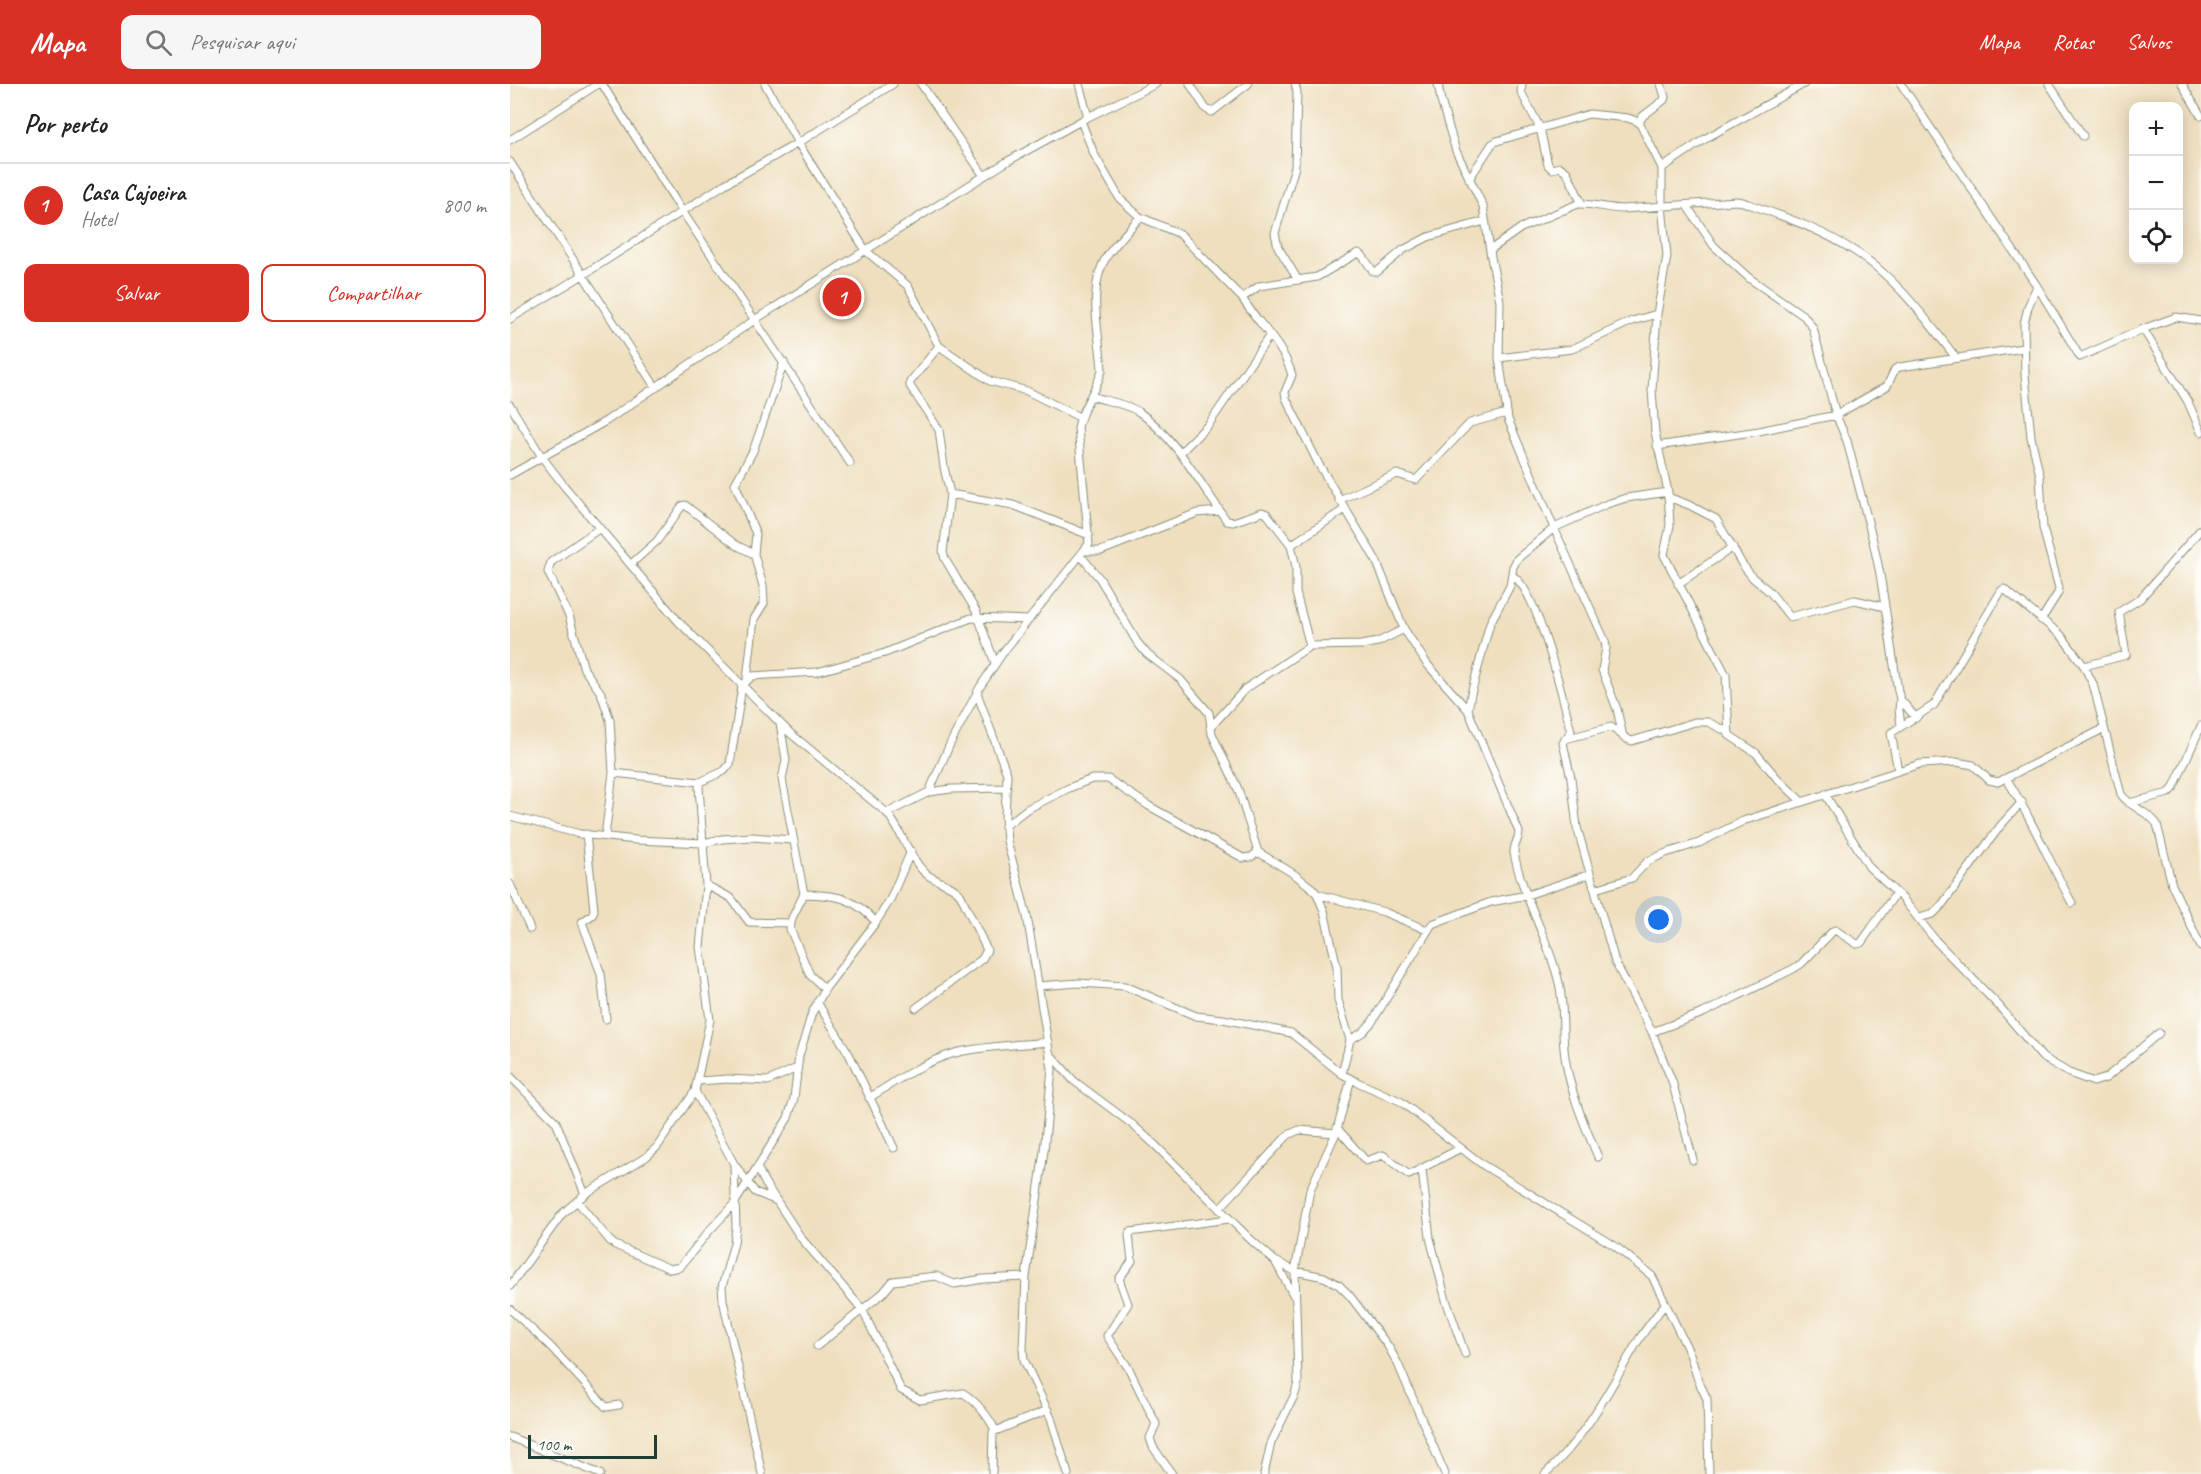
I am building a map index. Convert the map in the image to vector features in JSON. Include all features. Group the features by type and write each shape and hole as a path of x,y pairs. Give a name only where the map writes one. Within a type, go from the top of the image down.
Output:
{"street":[{"path":"510,140 600,84 850,463"},
{"path":"765,84 798,143 866,251 908,286 939,346 990,381 1026,392 1079,417"},
{"path":"510,319 582,276 682,211 893,84"},
{"path":"921,84 984,176"},
{"path":"1079,84 1085,119 1104,174 1120,199 1140,217 1180,234 1242,298 1255,318 1282,349 1292,375 1285,392 1286,398 1318,463 1376,560 1404,628 1427,664 1468,710 1519,832 1514,851 1527,896 1559,982 1563,999 1564,1054 1567,1069 1580,1114 1598,1156"},
{"path":"510,475 606,421 756,319 1008,161 1156,84"},
{"path":"1190,84 1206,110 1212,112 1248,84"},
{"path":"1295,84 1297,92 1295,167 1275,233 1278,247 1298,280"},
{"path":"1438,84 1456,151 1481,199 1500,301 1499,358 1507,413 1554,528 1605,641 1602,670 1617,709 1623,737"},
{"path":"1522,84 1521,92 1540,128 1548,165 1552,169 1560,167 1567,172 1582,204"},
{"path":"1639,122 1664,100 1661,84"},
{"path":"1662,168 1708,137 1804,84"},
{"path":"1901,84 2037,286 2080,357 2143,329 2176,318 2201,321"},
{"path":"2049,84 2083,136"},
{"path":"2182,84 2201,116"},
{"path":"1469,179 1492,144 1589,114 1628,118 1639,122 1662,168 1666,256 1657,314 1653,390 1657,446 1668,494 1670,525 1664,555 1726,675 1728,732 1731,737 1756,753 1800,801"},
{"path":"510,162 656,388"},
{"path":"1490,250 1533,222 1582,204 1611,209 1743,202 1821,232 1857,252 1887,277 1931,325 1956,358"},
{"path":"1687,206 1707,238 1723,254 1749,278 1809,321 1813,328 1836,415 1847,441 1873,541 1900,699 1901,726"},
{"path":"930,792 950,744 995,663 1089,544 1078,439 1079,417 1102,370 1096,293 1098,275 1106,257 1140,217"},
{"path":"1242,298 1259,286 1317,277 1358,253 1373,271 1377,272 1403,250 1428,237 1485,221"},
{"path":"2037,286 2024,324 2023,348 2029,420 2040,476 2043,528 2059,588 2041,620"},
{"path":"1499,358 1572,349 1632,321 1657,314"},
{"path":"2143,329 2188,402 2201,432"},
{"path":"1181,452 1209,424 1270,335"},
{"path":"939,346 909,386 939,430 950,494 944,552 949,566 978,617 995,663"},
{"path":"1657,446 1759,431 1836,415 1887,386 1895,369 1900,367 2023,348"},
{"path":"613,773 700,782 724,771 730,764 754,619 764,603 763,586 754,554 756,534 735,484 753,451 784,362"},
{"path":"1091,396 1139,412 1181,452 1220,511 1230,522 1265,513 1291,545 1296,567 1296,593 1310,646"},
{"path":"510,405 542,457 678,621 744,682 780,723 853,787 887,813 926,874 956,889 960,894 987,950 982,959 916,1008"},
{"path":"1339,500 1397,474 1416,480 1467,426 1507,413"},
{"path":"950,494 1013,505 1089,535"},
{"path":"1468,710 1470,694 1490,623 1510,586 1513,567 1517,560 1554,528 1607,504 1668,494 1716,519 1753,578 1770,592 1790,617 1855,600 1885,607"},
{"path":"631,564 657,541 685,505 736,545 754,554"},
{"path":"1291,545 1345,509"},
{"path":"1083,554 1101,551 1197,513 1220,511"},
{"path":"600,528 551,562 548,572 569,616 584,669 606,702 610,720 613,773 605,836"},
{"path":"2084,666 2126,655 2119,612 2140,599 2201,529"},
{"path":"1678,584 1733,547"},
{"path":"1083,554 1147,654 1180,679 1209,713 1210,728 1238,789 1258,852 1312,888 1317,894 1324,911 1337,967 1338,1000 1350,1040 1342,1074"},
{"path":"1513,576 1521,583 1531,603 1554,665 1571,731 1563,743 1571,778 1577,827 1615,962 1652,1032 1672,1081 1693,1160"},
{"path":"1898,771 1891,733 1934,705 2002,590 2061,635 2084,666 2093,684 2121,794 2129,803 2153,818 2157,824 2172,885 2201,947"},
{"path":"744,682 752,676 772,673 817,672 901,648 965,620 978,617 1029,620"},
{"path":"1210,728 1245,689 1310,646 1361,645 1378,642 1404,628"},
{"path":"977,693 1007,774 1005,826 1027,916 1052,1069 1044,1151 1026,1277 1023,1348 1024,1360 1048,1410 1068,1474"},
{"path":"1459,701 1470,694"},
{"path":"1900,699 1916,718"},
{"path":"1565,739 1611,727 1632,741 1703,721 1728,732"},
{"path":"780,723 786,760 782,778 804,894 791,923 792,935 810,975 825,989"},
{"path":"2129,803 2169,793 2173,789 2201,726"},
{"path":"1595,889 1632,878 1642,866 1666,853 1692,846 1743,821 1800,801 1932,762 1956,762 1977,767 1993,782 2006,778 2103,729"},
{"path":"1005,826 1027,809 1069,788 1098,778 1108,779 1149,806 1243,858 1251,857 1258,852"},
{"path":"2006,778 2022,802 2056,875 2072,903"},
{"path":"510,1286 551,1227 577,1201 646,1157 657,1147 695,1091 699,1081 710,1020 700,947 706,885 700,782"},
{"path":"887,813 930,792 951,789 1007,788"},
{"path":"1825,794 1869,867 1896,892 1936,941 1987,992 2042,1057 2069,1073 2094,1082 2100,1081 2159,1033"},
{"path":"1919,918 1933,914 1941,906 2001,825 2022,802"},
{"path":"510,816 586,834 605,836 703,843 752,837 792,840"},
{"path":"586,834 594,910 592,915 582,922 601,974 606,1019"},
{"path":"577,1201 610,1241 675,1270 680,1267 734,1204 792,1109 797,1068 808,1023 825,989 876,922 899,881 910,851"},
{"path":"1350,1040 1368,1028 1427,930 1436,921 1491,902 1527,896 1590,874"},
{"path":"510,884 530,929"},
{"path":"706,885 728,896 749,922 791,923"},
{"path":"1652,1032 1703,1013 1793,969 1835,930 1857,944 1861,943 1896,892"},
{"path":"804,894 844,898 858,905 876,922"},
{"path":"1317,894 1384,912 1427,930"},
{"path":"1038,986 1079,983 1125,986 1196,1016 1223,1019 1291,1033 1342,1074 1400,1101 1510,1183 1582,1225 1640,1265 1652,1276 1690,1354 1707,1399 1709,1474"},
{"path":"818,1002 849,1054 894,1148"},
{"path":"869,1098 909,1072 957,1053 1048,1042"},
{"path":"1050,1053 1074,1081 1132,1125 1275,1261 1295,1271 1324,1277 1350,1296 1388,1346 1398,1364 1445,1474"},
{"path":"699,1081 728,1079 768,1081 797,1068"},
{"path":"510,1076 556,1122 585,1194"},
{"path":"1264,1474 1271,1443 1298,1383 1295,1271 1310,1190 1337,1130 1351,1079"},
{"path":"695,1091 746,1183 755,1192 777,1201"},
{"path":"1219,1209 1288,1135 1299,1130 1337,1130 1366,1161 1383,1155 1409,1175 1461,1148"},
{"path":"734,1164 734,1243 722,1287 723,1300 762,1474"},
{"path":"757,1167 762,1180 808,1248 862,1309 904,1394 920,1400 963,1393 987,1417 995,1430"},
{"path":"1422,1170 1430,1238 1446,1300 1465,1354"},
{"path":"1172,1474 1153,1447 1150,1438 1156,1424 1129,1369 1107,1336 1128,1304 1119,1279 1132,1261 1130,1232 1229,1219"},
{"path":"1275,1261 1295,1298"},
{"path":"817,1346 883,1293 893,1281 936,1276 954,1284 1026,1277"},
{"path":"1545,1474 1560,1460 1587,1425 1638,1341 1665,1304"},
{"path":"510,1309 551,1347 606,1407 619,1405"},
{"path":"992,1474 992,1433 1048,1410"},
{"path":"510,1437 600,1474"}],"place":[{"name":"Casa Cajoeira","path":"842,297"}]}
